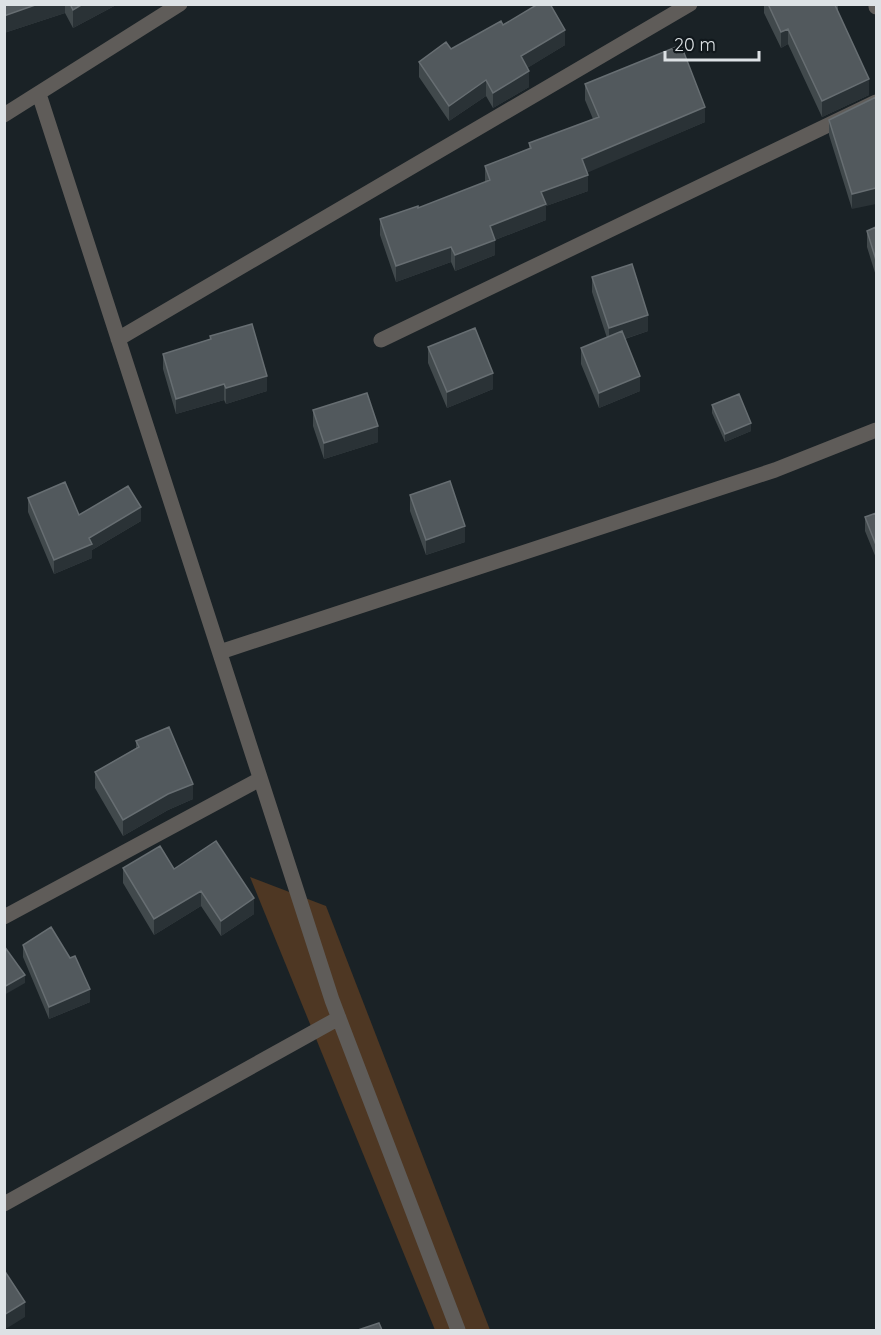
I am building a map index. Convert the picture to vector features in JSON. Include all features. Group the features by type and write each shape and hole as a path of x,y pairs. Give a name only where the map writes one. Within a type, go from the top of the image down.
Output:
{"street":[{"path":"4,115 39,94 159,10 180,4"},
{"path":"118,339 690,4"},
{"path":"39,94 339,1018 458,1330"},
{"path":"381,340 876,102"},
{"path":"220,652 775,470 876,430"},
{"path":"4,918 261,779"},
{"path":"4,1204 339,1018"}],"shaded area":[{"path":"250,877 326,906 490,1330 435,1330"}],"building":[{"path":"4,4 38,4 4,16"},
{"path":"70,4 83,4 73,10"},
{"path":"538,4 550,4 565,30 521,56 529,71 493,93 486,80 449,106 419,62 446,42 451,49 501,21 503,25"},
{"path":"768,4 837,4 835,5 869,79 822,101 788,29 781,32"},
{"path":"681,45 705,107 582,159 588,175 541,192 546,204 490,226 495,240 455,255 451,247 396,266 380,219 418,206 418,208 490,180 485,166 531,148 529,143 599,117 585,84"},
{"path":"876,97 876,188 852,194 829,120"},
{"path":"876,227 876,260 867,231"},
{"path":"632,264 648,315 609,328 592,277"},
{"path":"252,324 267,376 226,388 224,384 176,399 163,354 211,339 210,336"},
{"path":"475,328 493,373 447,392 428,347"},
{"path":"622,331 640,376 599,393 581,348"},
{"path":"367,393 378,426 324,443 313,410"},
{"path":"739,394 751,423 725,434 712,405"},
{"path":"450,481 465,526 426,540 410,495"},
{"path":"65,482 79,515 128,486 141,507 89,538 92,544 54,560 28,498"},
{"path":"876,513 876,545 865,517"},
{"path":"169,727 193,784 168,794 123,820 95,772 139,747 136,741"},
{"path":"216,841 254,898 221,921 201,891 154,919 123,868 160,846 174,869"},
{"path":"51,927 70,958 75,956 90,989 49,1007 23,945"},
{"path":"4,946 25,975 4,987"},
{"path":"4,1270 25,1302 4,1315"},
{"path":"379,1323 382,1330 358,1330"}]}
